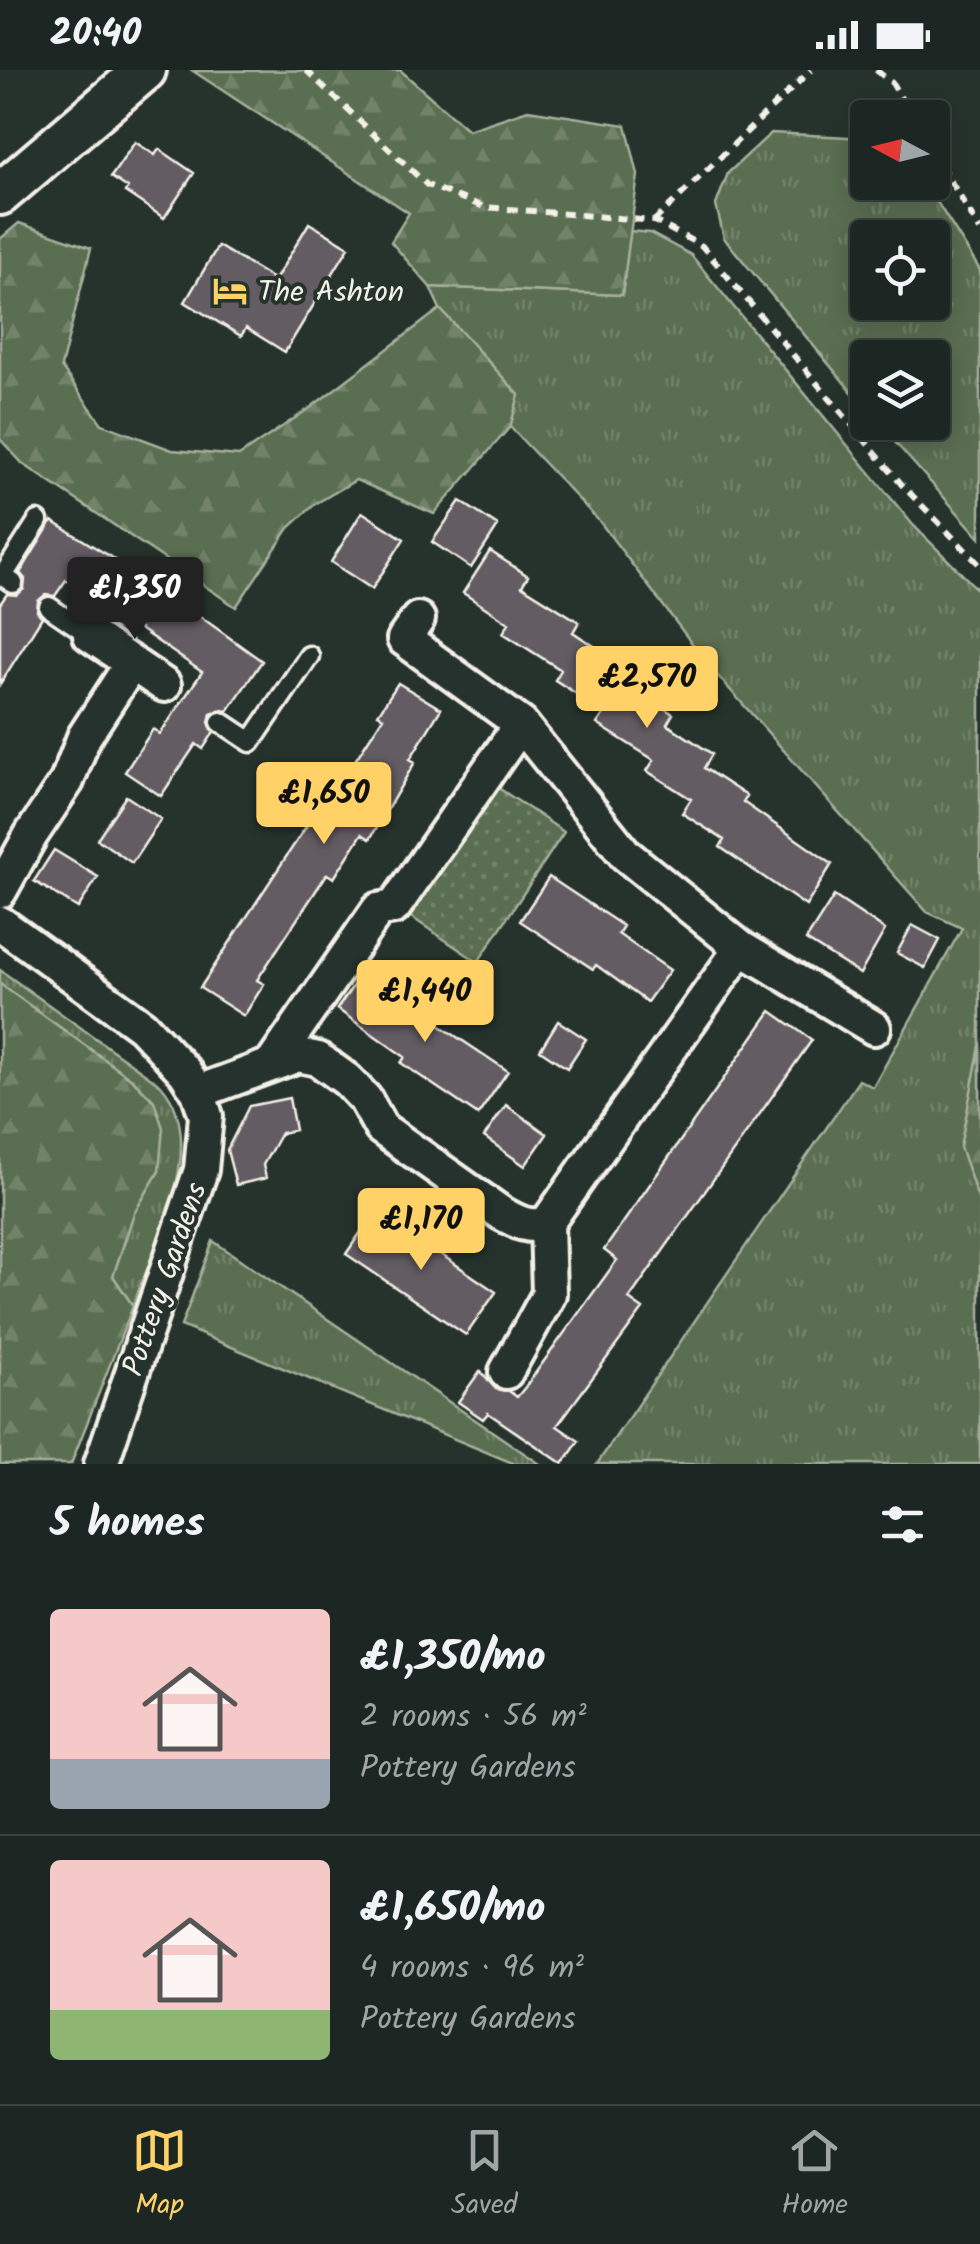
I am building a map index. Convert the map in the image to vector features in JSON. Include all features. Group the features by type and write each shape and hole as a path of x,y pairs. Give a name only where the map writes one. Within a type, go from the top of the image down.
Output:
{"street":[{"path":"0,194 125,76"},
{"path":"418,619 404,639 520,724 626,855 741,948 874,1028"},
{"path":"90,635 174,692"},
{"path":"0,891 31,834 67,782 84,737 132,663"},
{"path":"272,1064 378,910 394,908 520,724"},
{"path":"0,923 142,1026 185,1072 198,1092 298,1055 318,1059 348,1080 381,1128 501,1213 523,1224 547,1223"},
{"path":"506,1372 549,1294 547,1223 741,948"},
{"name":"Pottery Gardens","path":"101,1464 201,1170 206,1116 198,1092"}],"lane":[{"path":"14,583 4,576 38,521"},
{"path":"48,607 90,635"},
{"path":"221,722 251,742 309,656"}],"path":[{"path":"306,70 427,185 484,207 654,221 702,246 903,486 980,565"},
{"path":"654,221 810,70"},
{"path":"876,70 892,83 902,100"},
{"path":"950,180 980,230"}],"green space":[{"path":"400,70 468,130 528,110 626,125 638,175 622,295 430,287 391,242 409,213 193,71"},
{"path":"771,133 850,137 850,200 936,200 948,220 850,220 850,320 950,320 950,223 980,270 980,538 893,440 950,440 950,340 850,340 850,390 724,238 716,205 728,173"},
{"path":"19,223 91,248 61,367 102,424 172,450 239,456 310,408 440,309 519,395 510,427 434,514 356,480 315,504 289,528 236,607 23,464 0,439 0,239"},
{"path":"630,231 650,233 691,255 913,525 980,592 980,1464 597,1464 859,1080 873,1087 962,928 927,912 709,666 600,522 510,427 519,395 440,309 430,287 622,295"},
{"path":"494,785 564,832 478,962 408,915"},
{"path":"0,970 161,1085 175,1108 181,1135 174,1194 133,1306 113,1276 134,1213 159,1171 154,1101 133,1080 0,984"},
{"path":"0,984 133,1080 154,1101 163,1128 159,1171 134,1213 113,1276 133,1306 71,1464 0,1464"},
{"path":"980,1046 980,1204 960,1147"},
{"path":"213,1241 540,1464 515,1464 181,1326"}],"building":[{"path":"135,142 155,155 159,149 194,173 164,218 125,192 128,188 111,177"},
{"path":"309,223 349,247 285,352 246,328 241,336 185,302 218,246 275,280"},
{"path":"460,501 498,526 471,568 432,542"},
{"path":"362,512 404,539 372,589 331,562"},
{"path":"52,521 155,584 262,661 228,711 211,714 209,722 214,732 203,749 196,744 161,796 125,772 153,729 160,734 202,672 139,625 66,580 55,596 45,595 38,601 37,611 42,617 0,684 0,604 7,594 17,595 24,589 25,579 20,573"},
{"path":"490,551 528,576 522,586 579,622 573,632 620,663 612,675 673,714 667,724 712,754 704,768 747,796 743,802 832,864 806,906 720,847 724,840 682,813 691,799 647,771 654,760 597,724 605,712 555,680 561,670 503,633 509,623 463,593"},
{"path":"398,683 441,709 410,759 415,762 370,839 362,834 334,878 327,874 257,980 264,984 244,1016 200,988 311,819 319,824 354,769 351,767 383,717 378,714"},
{"path":"126,796 161,819 132,863 97,839"},
{"path":"54,850 98,877 78,908 34,881"},
{"path":"549,877 623,926 618,934 670,970 647,1002 596,965 593,969 520,921"},
{"path":"834,896 885,930 860,974 806,940"},
{"path":"912,925 940,940 925,968 897,953"},
{"path":"358,979 370,979 508,1071 478,1115 401,1063 405,1057 337,1009"},
{"path":"771,1011 812,1040 629,1299 643,1309 557,1426 579,1441 563,1464 488,1413 483,1419 458,1402 480,1371 496,1389 517,1397 526,1386 617,1260 604,1250"},
{"path":"558,1021 586,1039 567,1068 540,1050"},
{"path":"289,1098 295,1130 281,1133 263,1165 266,1178 236,1185 227,1150 249,1106"},
{"path":"506,1105 547,1134 525,1166 484,1137"},
{"path":"376,1210 496,1292 466,1335 346,1254"}],"place":[{"name":"The Ashton","path":"230,291"}]}
